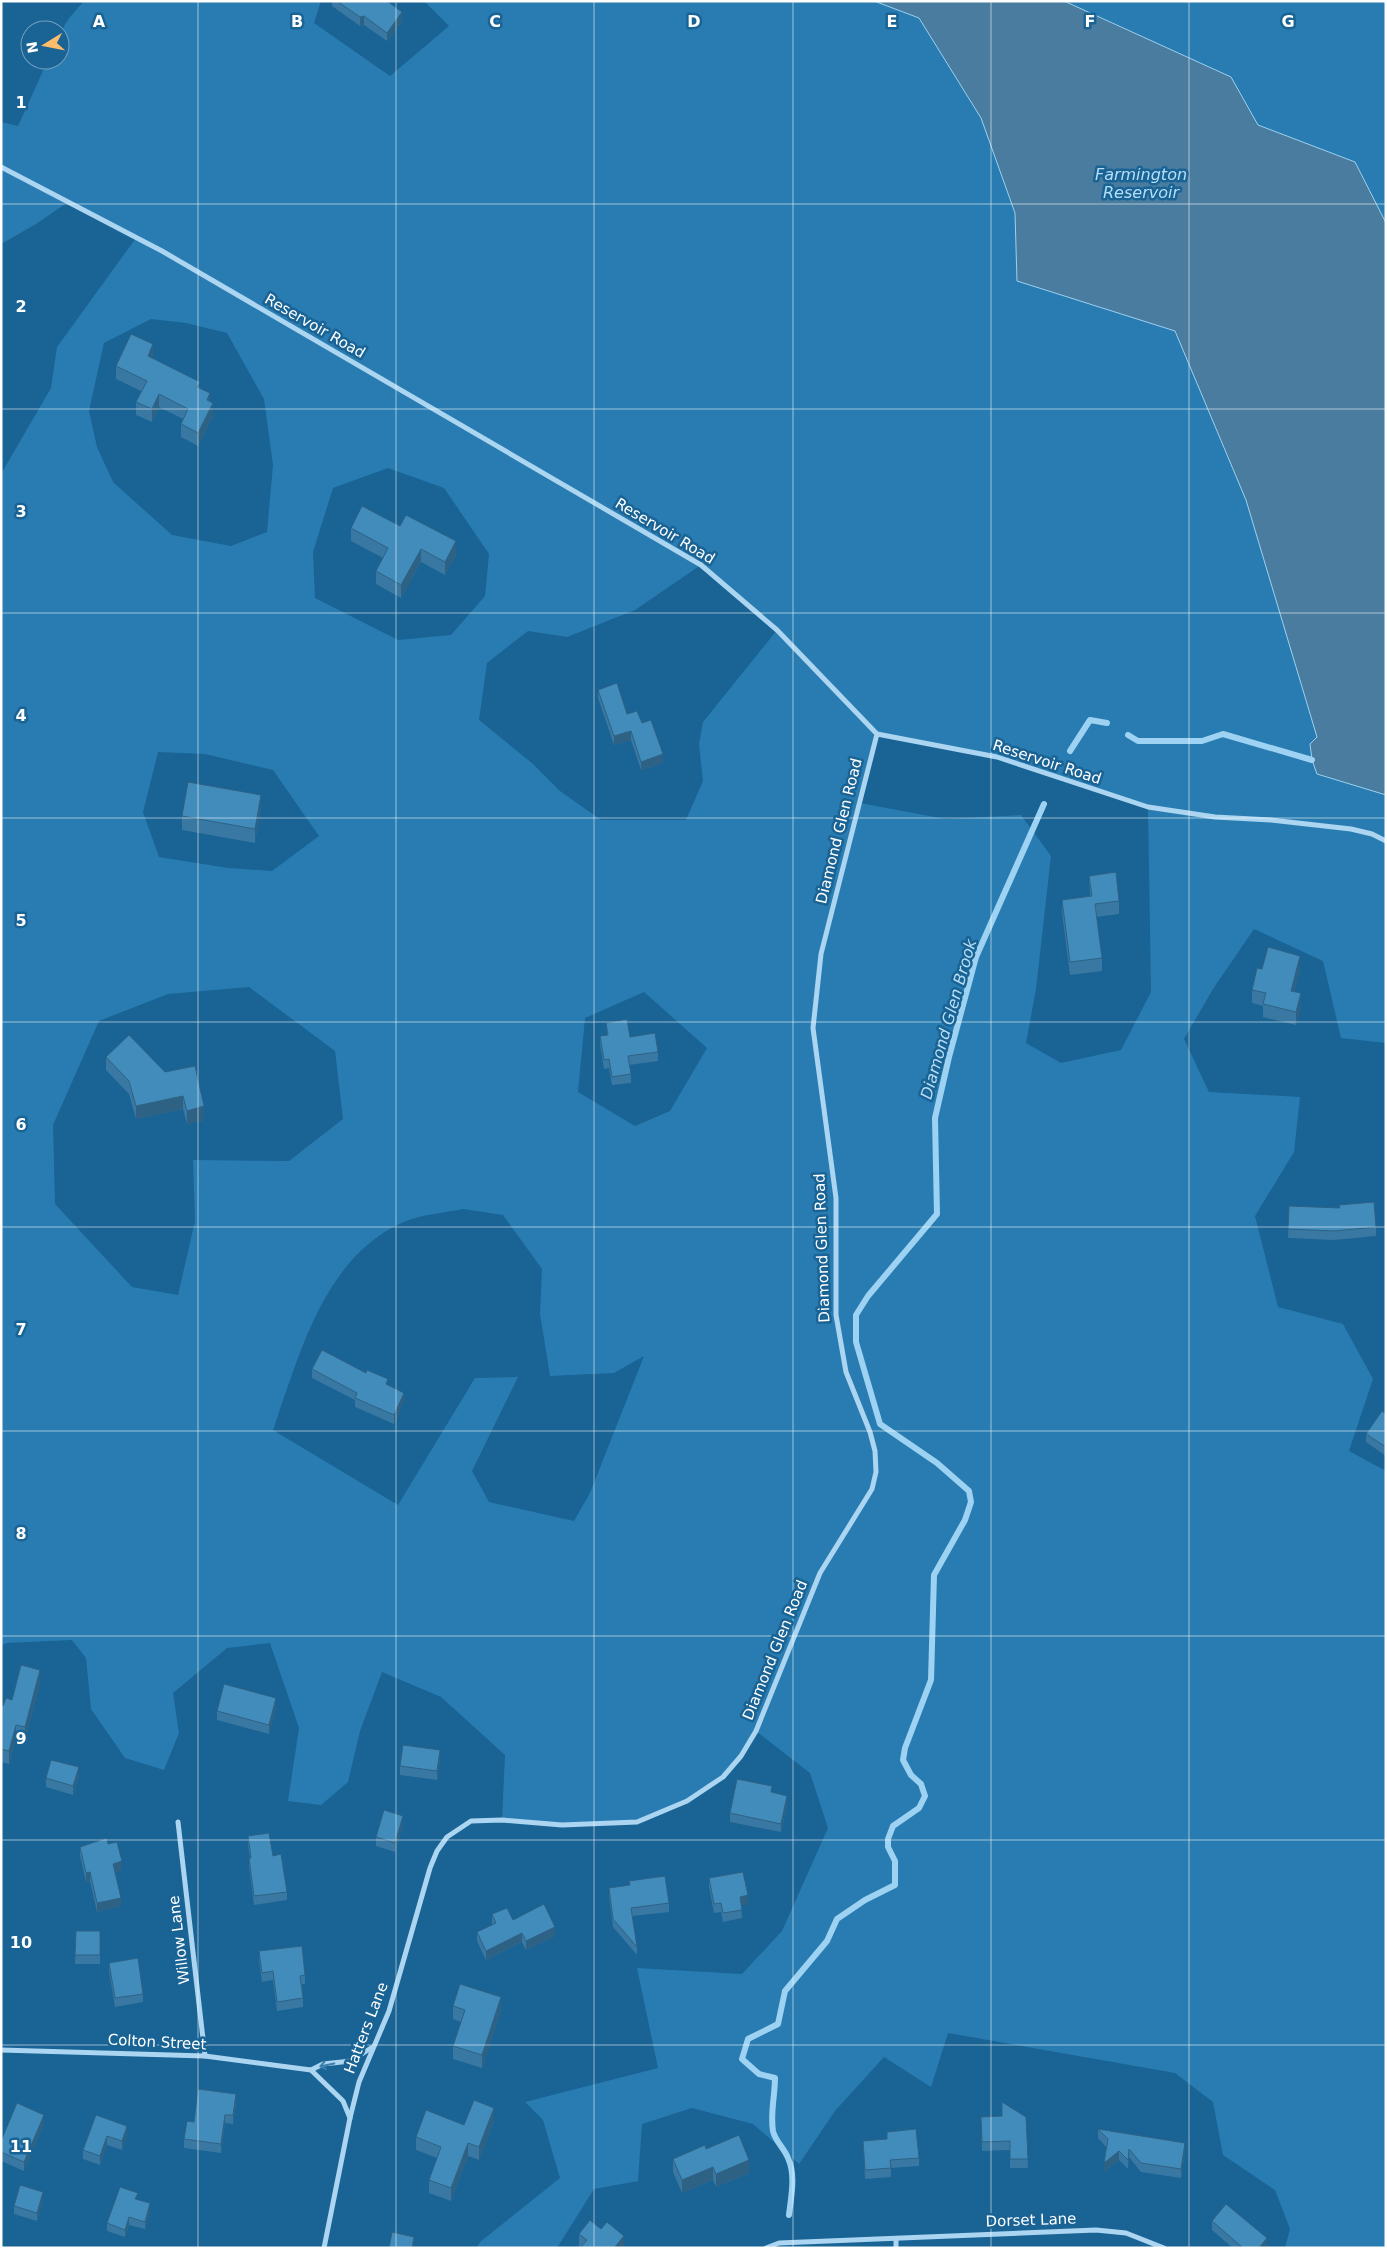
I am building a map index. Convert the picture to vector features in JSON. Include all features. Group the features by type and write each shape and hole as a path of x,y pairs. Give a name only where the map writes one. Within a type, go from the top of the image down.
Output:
{"street":[{"name":"Reservoir Road","path":"1,167 162,252 701,565 778,630 876,734 997,757 1148,807 1215,817 1271,820 1351,828 1372,834 1386,841"},
{"name":"Diamond Glen Road","path":"458,1828 471,1821 485,1819 562,1825 637,1822 686,1801 723,1777 741,1756 756,1731 820,1572 872,1489 876,1472 875,1451 870,1432 846,1372 836,1316 836,1198 813,1028 821,954 876,734"},
{"name":"Willow Lane","path":"178,1822 205,2056"},
{"name":"Hatters Lane","path":"324,2248 359,2082 389,2012 430,1868 437,1851 447,1837 458,1828"},
{"name":"Colton Street","path":"1,2050 205,2056 311,2070 323,2064 351,2061 372,2048"},
{"path":"311,2070 343,2101 350,2118"},
{"name":"Dorset Lane","path":"766,2248 780,2243 1096,2230 1126,2234 1164,2248"},
{"path":"896,2239 896,2248"}],"shaded area":[{"path":"84,1 321,1 314,23 390,76 449,26 424,1 874,1 919,18 981,118 1015,213 1017,281 1175,331 1246,500 1317,737 1310,744 1317,774 1386,795 1386,1043 1341,1038 1323,961 1254,929 1213,989 1184,1039 1209,1092 1300,1097 1294,1152 1255,1216 1278,1307 1343,1324 1373,1379 1349,1451 1386,1471 1386,2248 1285,2248 1290,2229 1275,2190 1223,2155 1213,2102 1175,2073 948,2033 931,2087 884,2057 835,2111 799,2164 753,2124 692,2108 642,2124 638,2181 594,2189 557,2248 477,2248 480,2242 560,2178 543,2120 525,2102 658,2068 637,1968 742,1974 782,1931 828,1828 810,1773 756,1731 723,1777 687,1801 637,1822 562,1825 502,1820 505,1755 441,1697 382,1672 360,1731 348,1782 321,1805 288,1801 299,1728 270,1643 227,1648 173,1693 179,1733 164,1770 125,1758 91,1709 86,1658 72,1640 6,1643 1,1646 1,474 51,388 57,347 136,238 68,202 36,224 1,244 1,122 18,126 43,70 70,70 69,20","holes":["151,319 186,323 227,333 264,399 273,465 267,532 231,546 172,535 113,482 97,447 89,411 104,343","388,468 444,488 489,554 485,596 451,635 398,640 315,598 313,552 333,488","701,565 777,630 703,722 699,744 703,781 686,820 601,820 560,791 533,764 479,720 487,663 528,631 567,637 635,610","876,734 997,757 1148,807 1151,992 1121,1050 1061,1063 1026,1043 1036,989 1051,856 1021,815 945,819 860,803","158,752 205,754 273,770 319,836 272,871 228,868 159,857 143,812","249,987 335,1051 343,1119 289,1161 193,1160 195,1221 178,1295 132,1287 55,1204 53,1125 99,1021 168,994","644,992 707,1048 670,1111 635,1126 578,1092 585,1018","463,1209 503,1215 542,1269 540,1314 550,1376 614,1373 644,1356 590,1493 574,1521 489,1502 472,1471 518,1377 475,1378 398,1505 273,1430 305,1339 335,1282 354,1257 378,1237 406,1221"]},
{"path":"1065,1 1386,1 1386,223 1355,162 1258,125 1231,77"}],"water":[{"name":"Farmington Reservoir","path":"874,1 1064,1 1231,77 1258,125 1355,162 1386,223 1386,795 1317,774 1312,760 1310,744 1317,737 1246,500 1175,331 1017,281 1015,213 981,118 919,18"}],"building":[{"path":"337,1 387,1 402,12 387,33 364,16 360,17"},
{"path":"131,334 153,344 148,356 200,382 197,387 210,393 207,400 213,403 198,433 181,424 188,409 159,394 152,409 136,402 147,381 116,366"},
{"path":"362,506 400,526 406,515 456,541 445,562 421,549 401,585 376,571 388,548 351,528"},
{"path":"617,683 627,714 637,711 642,723 651,720 663,754 641,762 631,731 614,736 598,690"},
{"path":"188,782 261,795 255,829 182,816"},
{"path":"1116,872 1119,901 1095,904 1102,958 1070,962 1062,900 1092,896 1089,876"},
{"path":"1268,947 1300,956 1291,991 1301,993 1296,1012 1263,1004 1266,993 1252,990 1257,968 1262,969"},
{"path":"627,1019 630,1037 655,1033 658,1052 628,1056 631,1074 612,1077 609,1059 604,1060 600,1036 608,1035 606,1023"},
{"path":"129,1035 165,1072 195,1066 204,1106 187,1111 183,1096 136,1106 129,1081 106,1057"},
{"path":"1374,1202 1376,1227 1334,1231 1288,1229 1289,1206 1340,1208 1339,1205"},
{"path":"322,1350 366,1373 367,1370 388,1379 386,1384 404,1393 394,1415 355,1398 357,1393 312,1369"},
{"path":"1382,1411 1386,1414 1386,1447 1366,1434"},
{"path":"21,1665 40,1670 25,1727 16,1725 9,1751 1,1749 1,1706 3,1706 6,1698 12,1700"},
{"path":"224,1684 276,1698 269,1725 217,1711"},
{"path":"403,1745 440,1750 437,1771 400,1766"},
{"path":"51,1760 79,1767 73,1786 46,1778"},
{"path":"737,1779 772,1786 771,1792 787,1796 781,1824 730,1813"},
{"path":"384,1810 403,1816 395,1843 376,1837"},
{"path":"269,1833 273,1856 281,1854 287,1892 254,1896 248,1836"},
{"path":"107,1838 108,1844 117,1842 122,1861 113,1864 121,1898 97,1903 90,1872 86,1873 80,1847"},
{"path":"743,1872 748,1895 740,1897 742,1910 723,1913 721,1903 714,1904 709,1878"},
{"path":"665,1876 669,1903 631,1908 637,1947 613,1919 609,1888 630,1885 629,1881"},
{"path":"544,1904 555,1927 526,1941 522,1933 486,1951 477,1932 496,1923 492,1914 507,1908 513,1920"},
{"path":"76,1931 100,1931 100,1955 75,1955"},
{"path":"302,1946 305,1975 300,1976 303,1998 277,2002 273,1971 262,1973 259,1951"},
{"path":"138,1958 143,1994 115,1998 109,1963"},
{"path":"460,1984 501,1997 482,2055 453,2046 465,2010 453,2006"},
{"path":"198,2089 236,2094 233,2115 225,2115 221,2144 184,2139 187,2121 194,2122"},
{"path":"474,2100 494,2108 479,2147 468,2143 451,2188 429,2180 441,2147 416,2137 426,2110 464,2125"},
{"path":"1002,2102 1026,2117 1028,2159 1010,2159 1010,2141 982,2142 981,2117 1002,2116"},
{"path":"17,2103 44,2115 24,2162 1,2152 1,2141"},
{"path":"96,2115 127,2126 122,2141 107,2136 100,2156 83,2150"},
{"path":"916,2129 919,2158 890,2160 891,2168 865,2170 863,2141 887,2139 887,2132"},
{"path":"1098,2129 1185,2143 1181,2169 1141,2163 1129,2149 1128,2160 1119,2151 1104,2163 1108,2139"},
{"path":"739,2135 749,2160 716,2174 713,2167 682,2180 673,2159 705,2145 706,2149"},
{"path":"20,2185 43,2192 37,2213 14,2206"},
{"path":"120,2187 138,2193 135,2199 150,2203 145,2222 129,2217 125,2230 107,2223"},
{"path":"1226,2204 1267,2238 1259,2248 1243,2248 1212,2221"},
{"path":"590,2220 601,2229 607,2222 624,2236 614,2248 580,2248 587,2240 579,2234"},
{"path":"392,2232 414,2237 412,2248 389,2248"}],"waterway":[{"name":"Diamond Glen Brook","path":"1070,751 1090,720 1107,723"},
{"name":"Diamond Glen Brook","path":"1128,735 1138,741 1202,741 1223,734 1312,760"},
{"name":"Diamond Glen Brook","path":"789,2215 792,2172 786,2154 774,2135 772,2124 775,2078 759,2074 742,2059 748,2039 778,2024 785,1991 827,1941 837,1919 865,1900 895,1885 895,1861 888,1847 888,1839 893,1826 919,1808 925,1796 921,1784 911,1775 903,1760 905,1748 931,1680 934,1575 965,1520 971,1502 969,1491 937,1463 880,1424 856,1342 856,1315 868,1296 937,1214 935,1118 949,1057 976,957 1044,804"}]}
